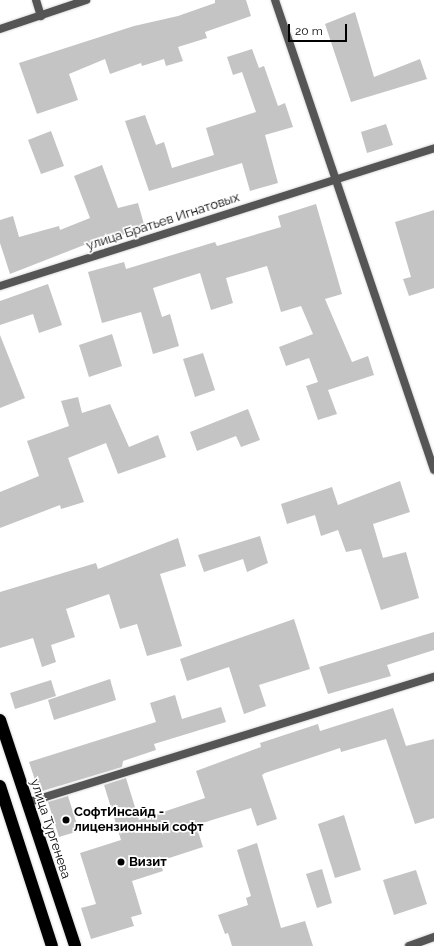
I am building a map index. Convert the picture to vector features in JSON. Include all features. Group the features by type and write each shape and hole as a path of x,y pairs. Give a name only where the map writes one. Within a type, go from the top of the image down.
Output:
{"highway":[{"name":"улица Тургенева","path":"0,720 26,803 75,946"},
{"path":"0,786 52,946"}],"street":[{"path":"36,0 41,16"},
{"path":"0,29 86,0"},
{"path":"275,0 334,180 434,470"},
{"name":"улица Братьев Игнатовых","path":"0,286 434,148"},
{"path":"26,803 434,677"},
{"path":"409,946 434,938"}],"building":[{"path":"215,0 246,0 251,16 205,32 207,38 178,47 183,61 166,66 164,59 142,66 141,63 110,74 105,59 69,74 78,100 37,114 19,63 134,26 178,16 215,3"},
{"path":"355,12 374,77 420,59 427,79 351,102 325,24"},
{"path":"252,49 259,68 264,66 278,106 285,103 293,127 265,135 278,183 250,191 242,163 149,191 125,121 145,115 156,145 164,142 172,168 214,155 206,128 256,112 242,72 233,75 227,57"},
{"path":"386,124 393,145 367,153 361,132"},
{"path":"51,131 64,166 41,174 28,140"},
{"path":"102,165 118,208 138,203 145,228 122,235 120,231 10,274 0,243 0,220 13,216 19,237 59,226 60,230 90,218 74,176"},
{"path":"316,204 342,294 325,299 352,362 368,356 374,375 328,390 337,414 318,420 306,386 318,382 309,358 286,366 279,347 313,334 301,306 281,312 267,266 226,278 233,303 211,310 200,273 153,288 162,317 170,314 179,346 153,354 141,312 102,323 88,272 124,262 126,269 215,242 217,246 281,227 278,216"},
{"path":"434,210 434,288 409,296 403,279 411,277 395,222"},
{"path":"48,284 62,325 39,333 33,314 0,325 0,301"},
{"path":"112,334 122,366 89,377 79,345"},
{"path":"0,335 25,398 0,408"},
{"path":"203,353 215,390 195,397 183,359"},
{"path":"78,397 82,413 110,404 129,447 158,435 166,457 118,474 106,443 68,458 84,502 61,509 60,505 0,528 0,492 39,476 27,441 69,426 61,401"},
{"path":"248,409 260,440 241,447 236,436 197,451 190,432"},
{"path":"400,481 410,512 373,524 383,558 406,552 419,598 381,610 361,549 346,552 338,530 321,536 315,515 287,524 281,504 332,487 338,505"},
{"path":"260,536 268,563 247,572 243,559 204,572 198,555"},
{"path":"178,538 186,566 160,574 182,646 147,656 137,624 120,629 109,594 66,609 75,637 51,645 56,662 42,667 33,638 0,648 0,592 96,563 98,569"},
{"path":"294,619 310,669 259,685 266,706 244,714 229,667 187,681 180,659"},
{"path":"434,632 434,650 387,665 391,676 328,694 319,667"},
{"path":"110,679 116,700 54,720 48,700"},
{"path":"51,680 56,696 15,709 10,693"},
{"path":"175,695 182,719 221,707 226,722 154,744 156,750 123,761 122,767 39,792 29,762 156,722 150,703"},
{"path":"393,708 406,746 434,739 434,818 415,824 386,739 341,752 340,748 265,773 262,775 277,819 257,826 251,808 196,825 203,847 160,861 163,871 132,881 142,914 131,917 134,926 91,939 81,908 96,904 80,853 121,840 104,785 126,778 139,820 205,798 196,771 261,747 260,743 318,724 320,731"},
{"path":"68,796 79,831 59,837 48,802"},
{"path":"344,815 361,870 335,878 318,824"},
{"path":"257,843 281,928 305,921 313,946 232,946 228,933 225,934 218,915 248,905 246,898 251,896 237,850"},
{"path":"322,869 332,903 317,908 306,874"},
{"path":"416,870 427,904 394,915 383,880"}],"place":[{"name":"СофтИнсайд - лицензионный софт","path":"66,820"},
{"name":"Визит","path":"121,862"}]}
